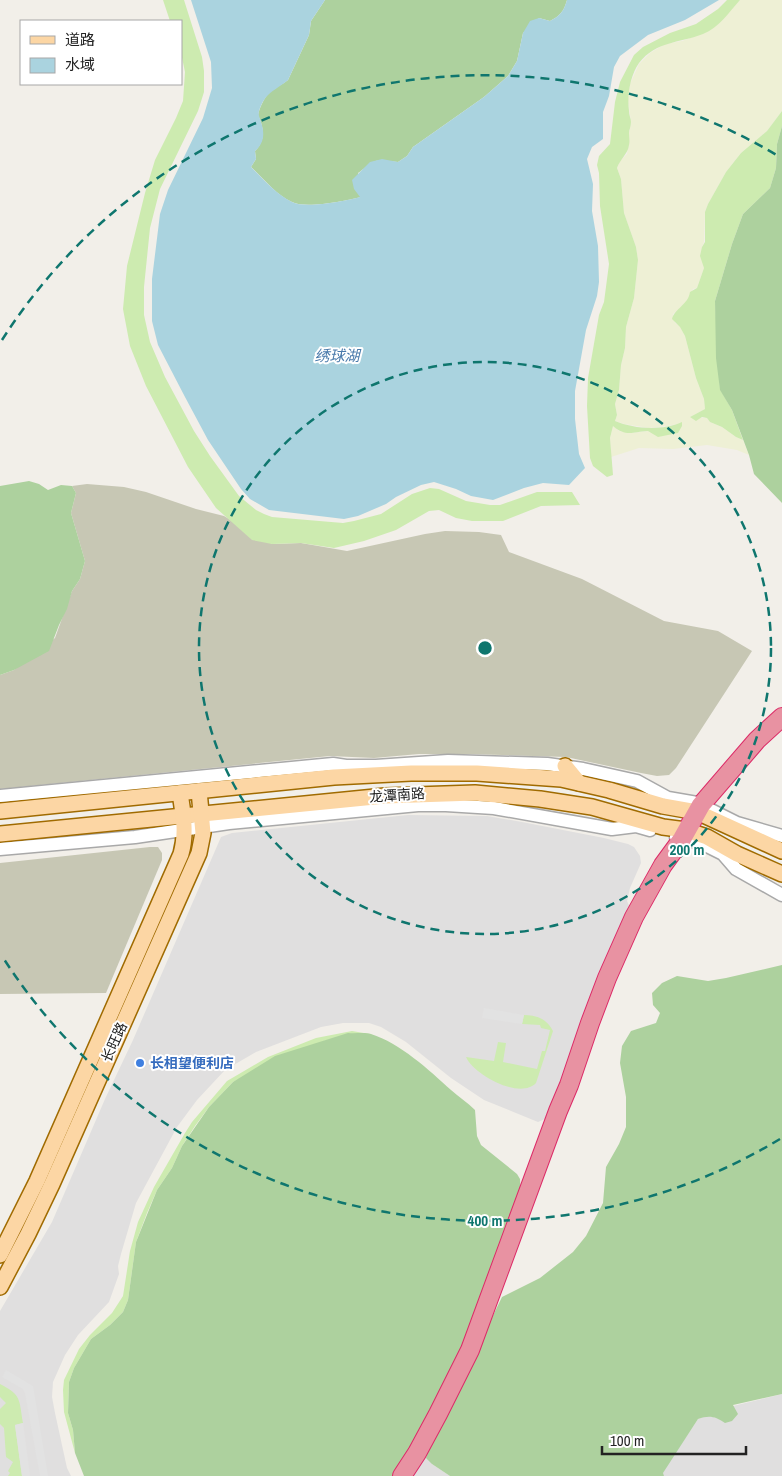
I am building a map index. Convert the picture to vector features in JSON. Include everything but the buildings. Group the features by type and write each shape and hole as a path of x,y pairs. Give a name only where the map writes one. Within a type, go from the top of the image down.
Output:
{"highway":[{"path":"402,1476 417,1453 470,1350 607,978 634,917 699,808 757,740 782,717"}],"main road":[{"path":"565,766 579,783"},
{"name":"龙潭南路","path":"0,811 334,777 447,772 561,779 609,790 664,806 699,808 776,849"},
{"path":"604,810 609,790"},
{"name":"长旺路","path":"0,1287 32,1227 52,1184 200,853 203,833 199,791"},
{"name":"长旺路","path":"0,1255 37,1181 181,854 184,844 184,823 180,793"},
{"name":"龙潭南路","path":"0,834 184,823 385,796 459,793 491,794 540,799 604,810 684,834 707,837 782,874"},
{"path":"763,865 776,849"}],"street":[{"path":"0,796 333,764 376,766 448,761 565,766 637,781 668,798 782,836"},
{"path":"202,821 446,805 494,808 612,829 636,826 684,834 723,854 736,869 782,895"},
{"path":"0,849 135,837 184,823"}],"shaded area":[{"path":"740,0 782,0 782,111 767,131 741,153 726,172 708,204 705,212 704,242 702,247 704,268 697,288 693,289 687,302 673,314 675,323 680,326 685,336 696,378 704,399 705,409 690,417 707,418 710,422 743,440 749,455 737,450 707,445 673,449 639,448 611,457 610,438 613,425 619,431 633,433 652,432 682,426 682,423 649,428 615,421 617,415 615,404 625,348 626,327 634,298 638,260 636,247 624,213 621,179 617,168 619,162 627,154 629,144 631,122 628,100 630,84 639,64 650,53 665,44 682,41 704,33 717,25"},
{"path":"87,484 124,487 146,492 196,509 224,516 272,544 301,543 347,551 445,531 501,535 509,552 582,579 664,621 718,631 752,651 676,768 669,775 657,776 566,757 419,754 374,758 330,756 0,789 0,675 14,670 55,638 72,591 80,579 85,561 71,513 76,493 72,486"},
{"path":"408,815 487,816 522,822 628,844 634,847 640,856 641,863 630,888 627,901 631,910 551,1110 545,1119 538,1122 484,1100 451,1078 406,1042 381,1027 369,1023 343,1023 321,1027 256,1052 225,1070 197,1100 177,1127 136,1203 118,1266 119,1274 109,1302 78,1335 65,1355 53,1382 52,1397 55,1413 67,1468 71,1476 0,1476 0,1311 52,1222 221,837 232,833"},
{"path":"158,847 162,853 162,860 106,993 0,994 0,863"},
{"path":"484,1008 524,1015 522,1024 482,1018"},
{"path":"6,1370 33,1386 48,1476 40,1476 25,1393 23,1389 2,1377"},
{"path":"782,1394 782,1476 664,1476 662,1473 698,1419 708,1415 717,1418 733,1406"},
{"path":"23,1423 30,1476 22,1476 15,1425"},
{"path":"429,1447 432,1464 450,1476 409,1476"}],"green space":[{"path":"163,0 184,0 202,57 204,92 198,111 160,189 150,228 144,287 144,315 150,342 165,377 194,431 239,496 256,510 272,517 343,523 381,514 412,494 430,488 439,489 466,501 490,505 500,505 537,492 572,492 580,505 541,506 503,521 472,521 456,518 439,510 429,511 396,530 364,541 334,548 301,543 272,544 252,540 216,508 188,467 146,386 130,346 123,309 127,266 145,193 155,160 183,101 185,72 182,58 182,20 170,20"},
{"path":"325,0 567,0 563,10 556,17 550,21 539,18 523,33 517,61 508,76 484,97 413,147 407,156 398,162 375,161 358,173 361,197 326,204 306,205 286,199 251,167 256,159 255,151 261,143 263,134 258,115 262,104 270,91 288,80 309,35 311,21"},
{"path":"727,0 740,0 714,28 703,34 653,50 639,63 631,80 628,99 631,122 629,144 617,168 621,179 624,213 636,247 638,260 634,298 626,327 619,390 615,404 617,415 615,421 631,426 648,428 666,427 682,422 682,426 678,433 658,437 648,431 626,433 613,426 610,438 613,475 607,477 593,466 590,458 587,406 588,378 599,315 604,302 609,264 600,206 597,165 599,156 610,144 615,102 620,82 634,55 643,47 670,33 696,24 718,9"},
{"path":"782,111 782,126 777,144 776,168 770,188 743,214 715,301 720,389 732,410 743,440 710,422 707,418 702,417 696,421 690,417 705,409 704,399 696,378 685,336 672,319 687,300 690,292 697,288 704,268 700,256 705,242 705,212 708,204 726,172 741,153 767,131"},
{"path":"782,126 782,503 754,474 732,410 720,390 716,358 715,301 743,214 770,188 776,168 777,144"},
{"path":"29,481 39,484 48,490 61,485 72,486 76,493 71,513 85,561 80,579 72,591 67,609 49,651 14,670 0,675 0,486"},
{"path":"782,965 782,1394 733,1405 738,1414 732,1421 725,1423 709,1417 698,1419 663,1473 664,1476 450,1476 432,1464 426,1458 429,1447 502,1297 540,1278 573,1252 586,1236 603,1203 606,1167 626,1127 626,1097 620,1063 622,1046 631,1031 656,1023 660,1013 653,1005 652,993 662,983 677,976 708,981"},
{"path":"524,1015 541,1019 548,1023 553,1031 536,1083 529,1088 519,1089 487,1078 466,1057 494,1061 498,1042 506,1043 503,1062 537,1069 542,1051 545,1051 550,1030 541,1028 540,1025 522,1024"},
{"path":"352,1031 370,1034 348,1034 324,1041 233,1082 209,1107 195,1126 182,1146 172,1168 157,1190 147,1213 136,1242 128,1300 123,1312 110,1325 91,1339 74,1368 69,1382 68,1413 73,1430 75,1453 64,1412 64,1380 79,1349 112,1313 123,1296 130,1251 138,1222 154,1187 192,1122 227,1081 268,1057 316,1038"},
{"path":"348,1033 368,1033 393,1044 424,1066 469,1104 475,1110 477,1136 481,1145 517,1174 520,1179 521,1197 464,1348 413,1443 392,1476 84,1476 75,1453 73,1430 68,1413 69,1382 74,1368 91,1339 110,1325 123,1312 128,1300 136,1242 157,1190 172,1168 182,1146 209,1107 233,1082 275,1056"},
{"path":"0,1384 12,1391 20,1403 23,1423 15,1425 22,1476 8,1476 10,1473 8,1471 13,1462 6,1457 4,1428 0,1424 0,1409 6,1403 0,1397"}],"water":[{"name":"绣球湖","path":"191,0 325,0 311,21 309,35 288,80 271,92 261,105 259,114 263,138 255,151 256,159 251,167 286,199 298,204 316,205 360,197 354,189 352,180 370,162 382,159 398,162 407,156 413,147 484,97 508,76 517,61 523,33 530,21 539,18 550,21 561,13 567,0 719,0 685,20 648,35 620,56 614,67 609,96 603,112 603,139 592,147 587,159 593,184 592,211 598,246 599,282 597,296 586,330 575,391 575,419 579,454 585,468 569,485 543,483 493,500 471,496 434,482 421,485 386,504 358,516 344,519 269,510 250,499 241,489 208,440 185,397 158,345 152,321 152,279 160,214 168,190 203,118 212,88 211,62"}],"place":[{"name":"长相望便利店","path":"140,1063"}]}
